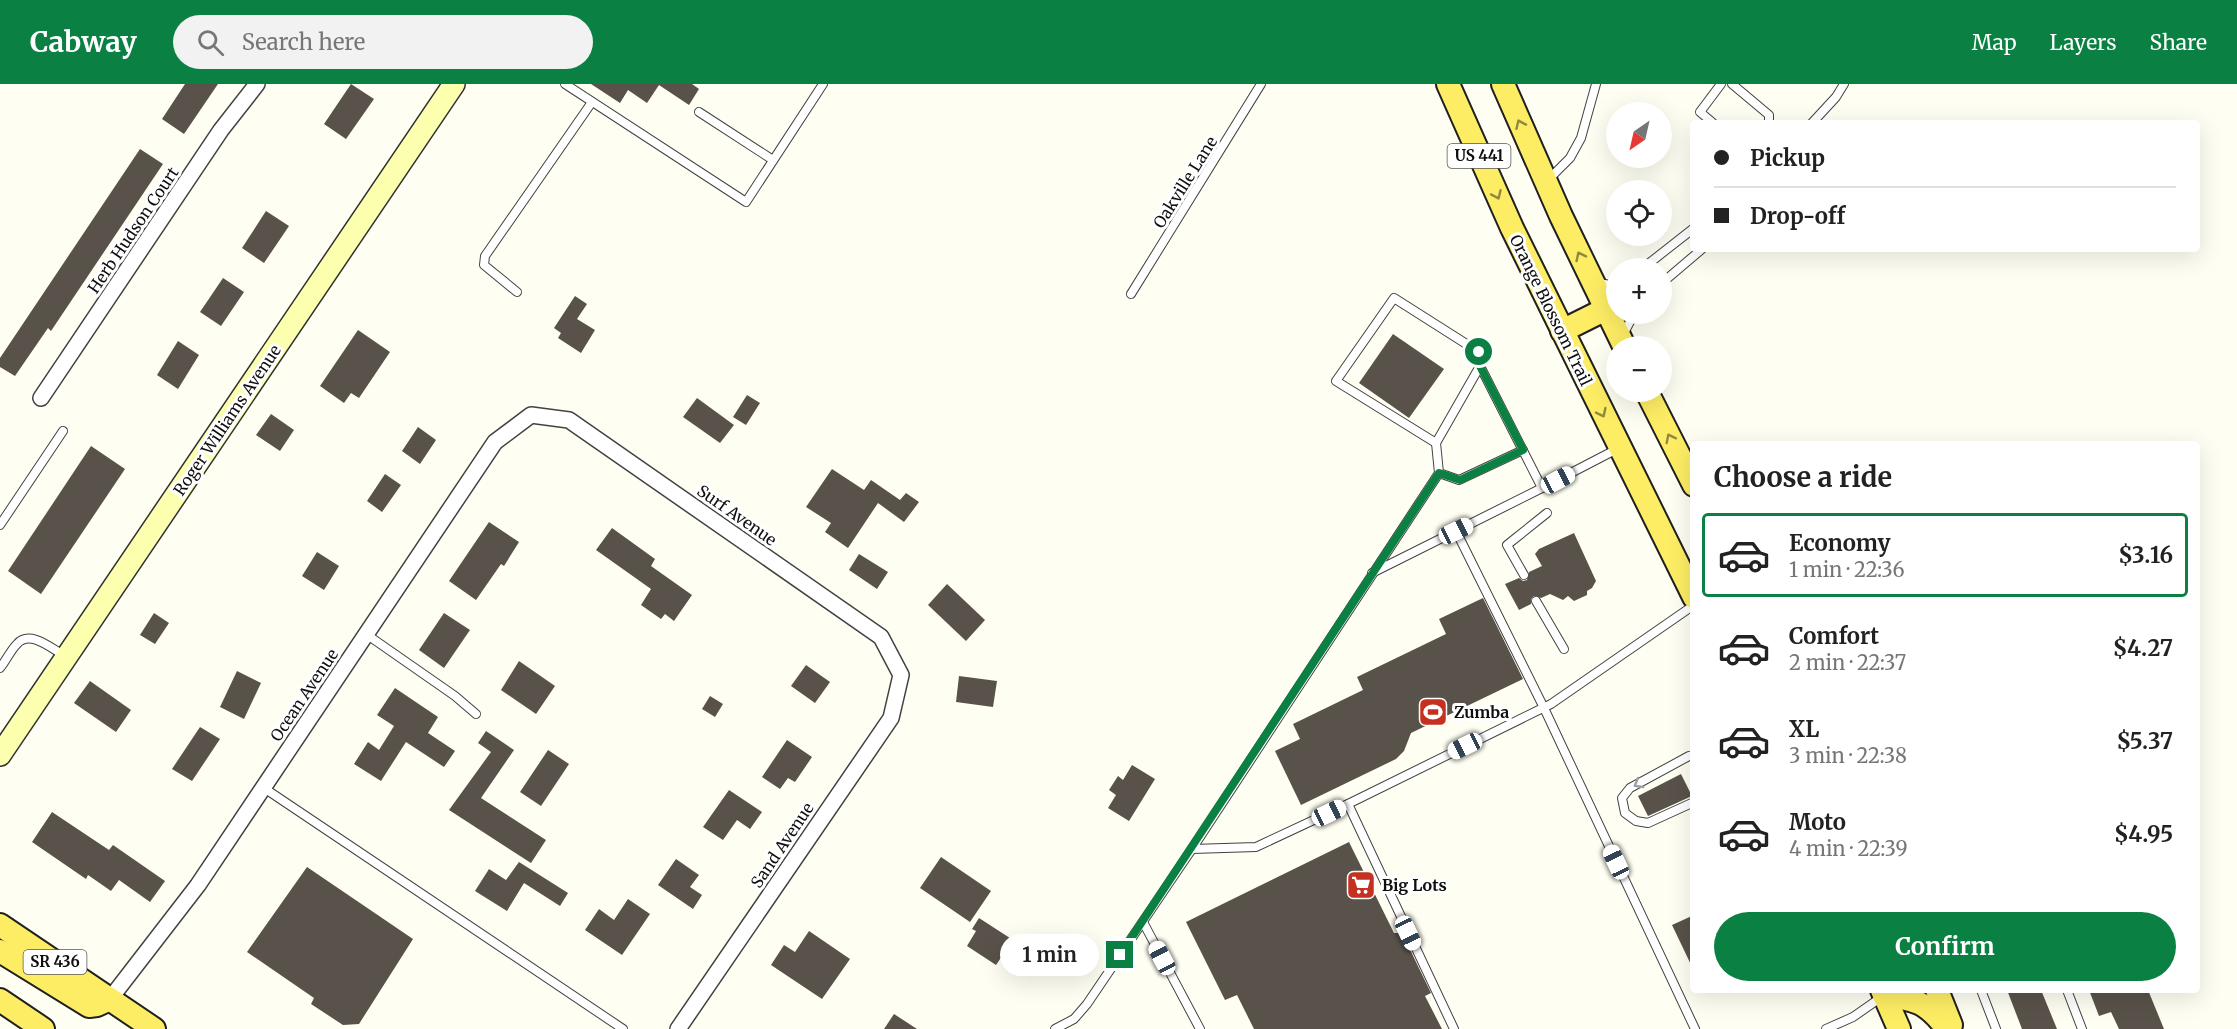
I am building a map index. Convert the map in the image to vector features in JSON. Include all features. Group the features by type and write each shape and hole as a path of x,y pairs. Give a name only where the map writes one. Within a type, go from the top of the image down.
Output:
{"main road":[{"name":"Orange Blossom Trail","path":"1448,84 1512,228 1690,589"},
{"name":"US 441","path":"1503,84 1606,309"},
{"path":"1562,332 1606,309"},
{"path":"1652,402 1690,478"},
{"name":"SR 436","path":"0,925 154,1029"},
{"path":"0,951 89,1006 110,999"},
{"path":"1883,993 1899,1029"},
{"path":"1888,993 1912,998 1933,1011 1947,1029"},
{"path":"1938,993 1953,1029"},
{"path":"0,1000 43,1029"}],"street":[{"name":"Herb Hudson Court","path":"41,398 221,130 257,84"},
{"name":"Roger Williams Avenue","path":"0,755 454,84"},
{"name":"Ocean Avenue","path":"110,999 198,885 495,442 531,415"},
{"name":"Surf Avenue","path":"531,415 569,420 881,637 901,675"},
{"name":"Sand Avenue","path":"678,1029 891,718 901,675"}],"lane":[{"path":"565,84 746,202 823,84"},
{"name":"Oakville Lane","path":"1131,294 1261,84"},
{"path":"1546,182 1570,158 1581,138 1596,84"},
{"path":"1709,120 1700,112 1721,84"},
{"path":"1732,84 1769,115 1769,120"},
{"path":"1815,120 1836,97 1844,84"},
{"path":"517,292 484,265 484,256 592,102"},
{"path":"699,112 773,160"},
{"path":"1656,258 1690,231"},
{"path":"1672,274 1698,252"},
{"path":"1593,282 1606,284"},
{"path":"1436,443 1336,381 1394,298 1479,352 1480,366 1542,488"},
{"path":"1055,1029 1074,1019 1087,1004 1192,849 1439,473 1436,443 1480,366"},
{"path":"0,525 63,431"},
{"path":"1371,574 1619,448"},
{"path":"1439,473 1460,480 1523,450"},
{"path":"1524,575 1507,545 1547,513"},
{"path":"1456,531 1544,708 1695,1029"},
{"path":"1536,601 1564,650"},
{"path":"1192,849 1256,847 1348,804 1544,708 1690,608"},
{"path":"366,634 455,696 476,714"},
{"path":"0,668 19,641 26,638 34,638 67,657"},
{"path":"1689,756 1630,788 1622,798 1625,813 1636,821 1648,824 1690,804"},
{"path":"264,788 623,1029"},
{"path":"1348,804 1454,1029"},
{"path":"1143,922 1200,1029"},
{"path":"1826,1029 1853,1017 1882,993"},
{"path":"1982,993 1996,1029"},
{"path":"2068,993 2082,1029"}],"building":[{"path":"185,84 218,84 184,134 162,119"},
{"path":"351,84 374,99 346,139 324,124"},
{"path":"591,84 692,84 699,89 689,105 659,85 647,103 628,90 620,103"},
{"path":"140,149 163,164 51,331 48,328 15,376 0,367 0,358"},
{"path":"266,211 289,226 264,263 242,248"},
{"path":"223,278 244,292 221,326 200,312"},
{"path":"575,296 587,304 577,319 595,330 581,353 558,338 561,333 554,328"},
{"path":"358,330 390,352 359,398 351,393 344,403 320,386"},
{"path":"1393,334 1444,369 1409,418 1359,383"},
{"path":"178,341 199,355 178,389 157,375"},
{"path":"747,395 760,403 746,425 733,417"},
{"path":"697,398 734,425 720,443 683,417"},
{"path":"271,414 294,430 280,451 256,435"},
{"path":"418,427 436,440 420,464 402,451"},
{"path":"91,446 125,469 41,594 8,571"},
{"path":"832,469 864,490 871,480 900,500 906,493 919,502 904,522 878,503 848,548 825,532 831,523 806,507"},
{"path":"385,474 401,485 382,512 367,501"},
{"path":"489,522 519,542 504,566 501,564 476,600 449,581"},
{"path":"612,528 655,559 651,566 692,595 674,621 665,614 661,619 641,605 651,589 596,550"},
{"path":"1574,533 1596,581 1587,591 1587,595 1574,601 1568,596 1563,600 1550,594 1541,598 1534,596 1531,604 1519,610 1505,584 1519,578 1523,581 1527,580 1529,572 1542,566 1535,554 1539,549"},
{"path":"317,552 339,566 324,590 302,576"},
{"path":"859,554 888,572 877,589 849,570"},
{"path":"947,584 985,620 966,641 928,605"},
{"path":"1483,598 1523,679 1411,733 1404,751 1396,759 1301,805 1275,751 1300,739 1293,724 1363,690 1357,677 1446,634 1439,619"},
{"path":"154,613 169,623 155,644 140,635"},
{"path":"444,613 470,630 444,668 419,650"},
{"path":"519,661 555,686 536,714 501,690"},
{"path":"806,665 830,682 815,703 791,686"},
{"path":"237,671 261,683 244,719 220,707"},
{"path":"959,676 997,681 993,707 956,702"},
{"path":"90,681 131,710 116,732 74,703"},
{"path":"395,688 438,717 428,733 455,751 444,767 406,742 381,781 354,764 368,742 379,750 394,726 377,715"},
{"path":"710,696 723,704 715,717 702,709"},
{"path":"200,727 220,739 192,781 172,769"},
{"path":"486,731 514,750 481,798 546,840 531,863 449,810 491,752 478,743"},
{"path":"787,740 812,757 795,782 788,778 780,789 762,777"},
{"path":"548,750 569,764 541,806 520,792"},
{"path":"1132,765 1155,779 1129,821 1108,808 1116,795 1109,790 1118,776 1123,780"},
{"path":"1681,774 1690,792 1690,797 1648,816 1638,796"},
{"path":"729,790 762,812 750,829 737,820 723,840 703,827"},
{"path":"52,812 109,850 113,845 165,881 150,902 119,880 111,891 88,875 86,879 32,842"},
{"path":"1349,842 1394,933 1402,933 1431,993 1425,996 1442,1029 1254,1029 1237,995 1225,1000 1186,922"},
{"path":"941,857 991,891 970,922 920,888"},
{"path":"676,859 699,875 690,887 702,895 693,909 658,885"},
{"path":"519,862 568,893 560,906 524,883 507,911 475,891 489,869 506,880"},
{"path":"307,867 413,939 359,1024 343,1025 311,1004 314,998 247,952"},
{"path":"628,899 650,914 622,955 585,930 599,909 614,920"},
{"path":"1690,917 1690,963 1672,925"},
{"path":"979,918 1013,940 996,965 967,946 976,931 972,929"},
{"path":"809,931 850,959 822,999 771,965 784,945 795,952"},
{"path":"2008,993 2042,993 2057,1029 2022,1029"},
{"path":"2090,993 2149,993 2164,1029 2119,1029 2111,1012 2099,1016"},
{"path":"894,1014 917,1029 884,1029"}],"place":[{"name":"Zumba","path":"1433,712"},
{"name":"Big Lots","path":"1361,885"}],"route":[{"path":"1120,955 1439,473 1460,480 1523,450 1480,366 1479,352"}]}
